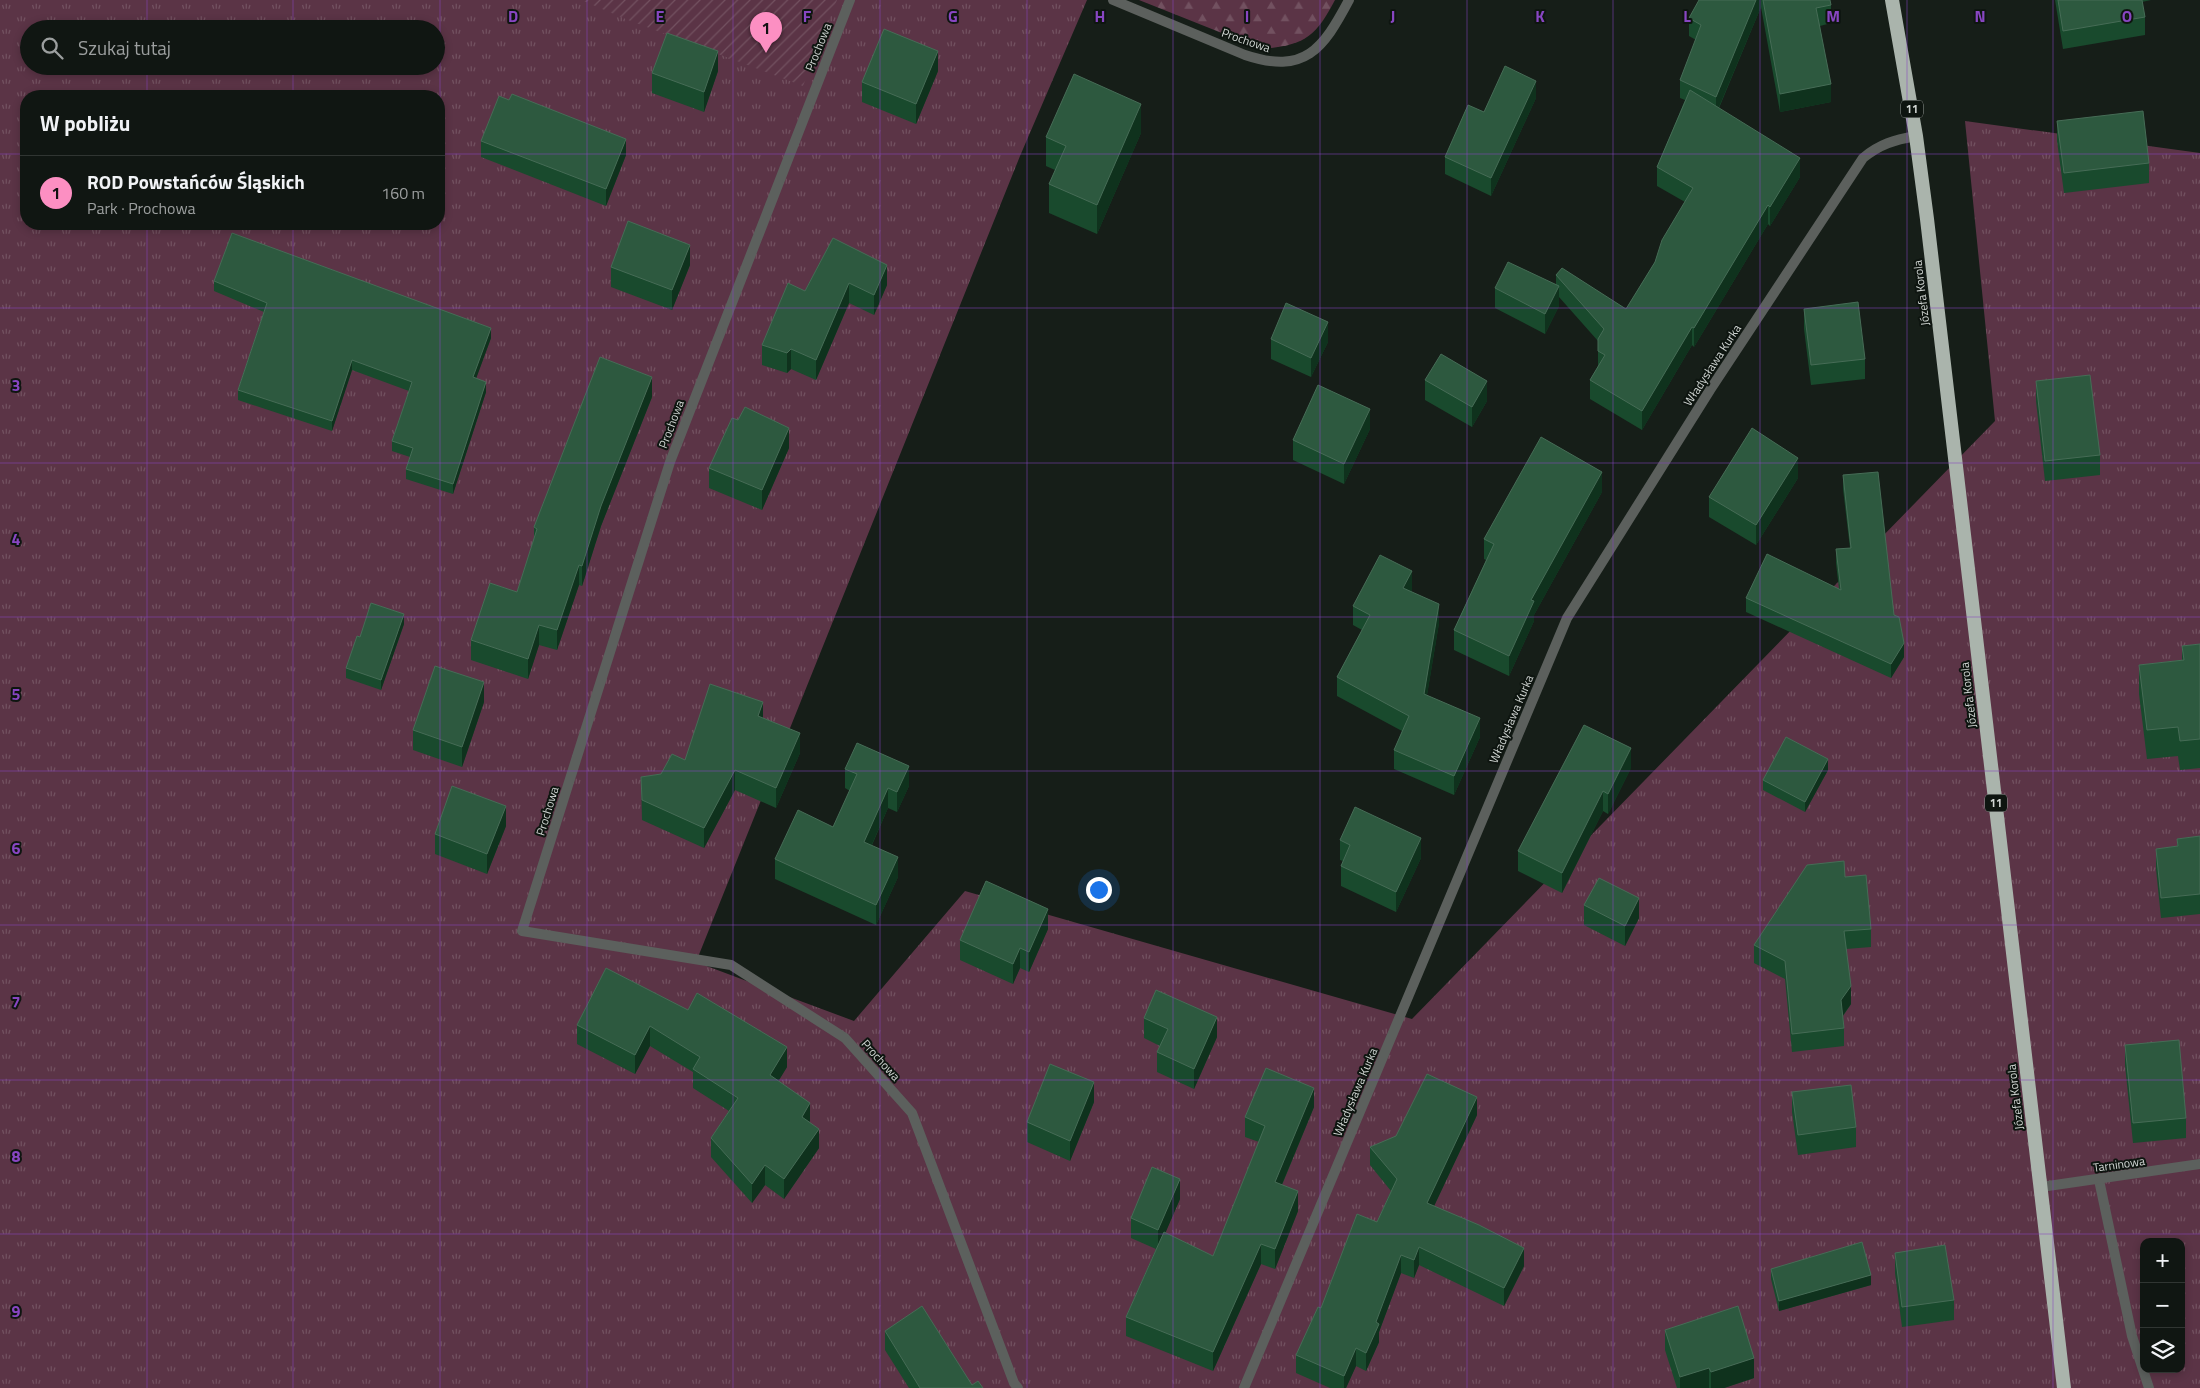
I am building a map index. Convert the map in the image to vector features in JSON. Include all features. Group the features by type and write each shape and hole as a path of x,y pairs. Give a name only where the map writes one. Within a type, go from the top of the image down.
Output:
{"highway":[{"name":"Józefa Korola","path":"1892,0 1916,136 2064,1388"}],"street":[{"name":"Prochowa","path":"850,0 670,462 522,931 731,965 845,1038 912,1113 1014,1383 1018,1388"},
{"name":"Prochowa","path":"1113,0 1245,56 1264,62 1286,63 1308,56 1325,40 1349,0"},
{"name":"Władysława Kurka","path":"1244,1388 1568,618 1710,390 1863,158 1883,143 1916,136"},
{"name":"Tarninowa","path":"2041,1187 2200,1164"},
{"path":"2099,1180 2132,1336 2149,1388"}],"green space":[{"path":"0,0 1087,0 1020,156 696,962 854,1021 965,891 1412,1019 1995,421 1965,121 2200,153 2200,1388 0,1388"},
{"path":"581,0 837,0 803,86 628,20"},
{"path":"1139,0 1335,0 1321,23 1307,37 1288,45 1262,49"}],"building":[{"path":"1699,0 1756,0 1716,97 1680,80 1701,25 1689,18"},
{"path":"1763,0 1830,0 1831,5 1816,8 1831,84 1780,94"},
{"path":"2058,0 2142,0 2145,17 2063,31"},
{"path":"884,29 938,51 916,104 862,82"},
{"path":"667,33 718,51 704,92 652,73"},
{"path":"1505,66 1536,81 1491,178 1445,157 1468,105 1484,112"},
{"path":"1074,74 1141,104 1097,205 1049,184 1066,146 1046,137"},
{"path":"1690,90 1800,158 1770,207 1768,205 1642,411 1590,380 1605,355 1598,351 1598,339 1604,329 1556,275 1562,268 1626,309 1655,262 1662,240 1693,188 1657,167"},
{"path":"512,94 626,139 606,189 481,141 499,96 509,100"},
{"path":"2143,111 2149,163 2064,173 2057,121"},
{"path":"628,221 690,245 672,290 611,267"},
{"path":"232,233 491,328 473,377 486,382 453,484 406,469 413,448 392,441 412,382 352,360 332,421 238,390 267,303 214,281"},
{"path":"833,238 887,265 874,295 849,283 816,360 791,349 787,353 762,345 788,283 805,291"},
{"path":"1508,262 1559,286 1545,314 1495,288"},
{"path":"1858,302 1865,359 1811,365 1804,309"},
{"path":"1286,303 1328,322 1311,358 1271,339"},
{"path":"1441,354 1487,381 1472,407 1425,380"},
{"path":"600,357 652,377 601,506 582,566 579,565 557,630 539,625 528,659 471,640 490,583 517,592 537,529 534,527"},
{"path":"2090,375 2100,455 2045,461 2036,381"},
{"path":"1318,385 1370,409 1344,464 1293,440"},
{"path":"745,407 789,428 762,490 709,468 732,418 738,420"},
{"path":"1752,428 1798,458 1756,525 1709,497"},
{"path":"1541,437 1602,472 1531,600 1534,601 1509,656 1454,630 1494,544 1484,539"},
{"path":"1878,472 1894,615 1899,617 1904,643 1891,664 1746,598 1767,554 1841,590 1836,549 1851,548 1843,475"},
{"path":"1380,555 1412,571 1403,588 1439,604 1424,694 1480,718 1454,776 1394,750 1409,716 1337,677 1370,615 1353,606"},
{"path":"371,603 404,614 381,680 346,668 357,636 360,637"},
{"path":"2200,644 2200,739 2180,741 2178,727 2147,730 2139,665 2184,660 2182,646"},
{"path":"435,666 484,682 462,747 413,730"},
{"path":"710,684 763,702 758,716 800,733 776,788 735,770 704,828 642,800 641,777 661,774 672,754 685,760"},
{"path":"1584,725 1631,748 1608,794 1603,791 1562,873 1518,851"},
{"path":"1786,737 1828,759 1805,802 1763,780"},
{"path":"857,743 909,766 897,792 888,788 864,842 898,857 876,905 775,859 798,810 833,827 857,774 845,769"},
{"path":"452,786 506,806 487,854 435,834"},
{"path":"1355,807 1421,838 1396,892 1341,866 1350,845 1340,840"},
{"path":"2200,836 2200,894 2161,898 2156,849 2178,846 2177,839"},
{"path":"1844,861 1845,877 1866,875 1871,929 1844,931 1851,986 1841,1000 1844,1028 1792,1034 1785,961 1754,945 1807,865"},
{"path":"1599,878 1639,898 1625,926 1584,905"},
{"path":"986,881 1048,909 1029,952 1020,948 1013,964 960,940"},
{"path":"606,968 688,1010 697,993 787,1047 770,1075 810,1103 802,1117 819,1129 784,1179 765,1165 752,1184 711,1138 738,1098 693,1069 700,1057 650,1026 635,1055 577,1025"},
{"path":"1156,990 1217,1017 1194,1069 1157,1052 1168,1029 1144,1018"},
{"path":"2179,1040 2186,1118 2133,1123 2125,1045"},
{"path":"1050,1064 1094,1082 1070,1141 1027,1122"},
{"path":"1266,1068 1314,1088 1275,1182 1298,1191 1275,1249 1261,1244 1213,1352 1126,1317 1164,1232 1213,1256 1265,1126 1245,1117"},
{"path":"1427,1074 1477,1097 1427,1203 1479,1225 1524,1248 1504,1288 1419,1247 1414,1260 1401,1255 1376,1322 1379,1324 1366,1353 1356,1348 1344,1376 1296,1355 1318,1307 1321,1308 1357,1214 1377,1222 1397,1179 1370,1147 1396,1136"},
{"path":"1851,1085 1856,1127 1798,1135 1792,1092"},
{"path":"1152,1167 1180,1179 1158,1230 1131,1218"},
{"path":"1862,1242 1871,1275 1779,1301 1771,1269"},
{"path":"1945,1245 1954,1300 1902,1307 1895,1253"},
{"path":"922,1306 972,1385 978,1381 983,1388 920,1388 885,1331"},
{"path":"1738,1306 1754,1358 1711,1372 1709,1368 1680,1377 1665,1330"}],"place":[{"name":"ROD Powstańców Śląskich","path":"766,53"}]}
